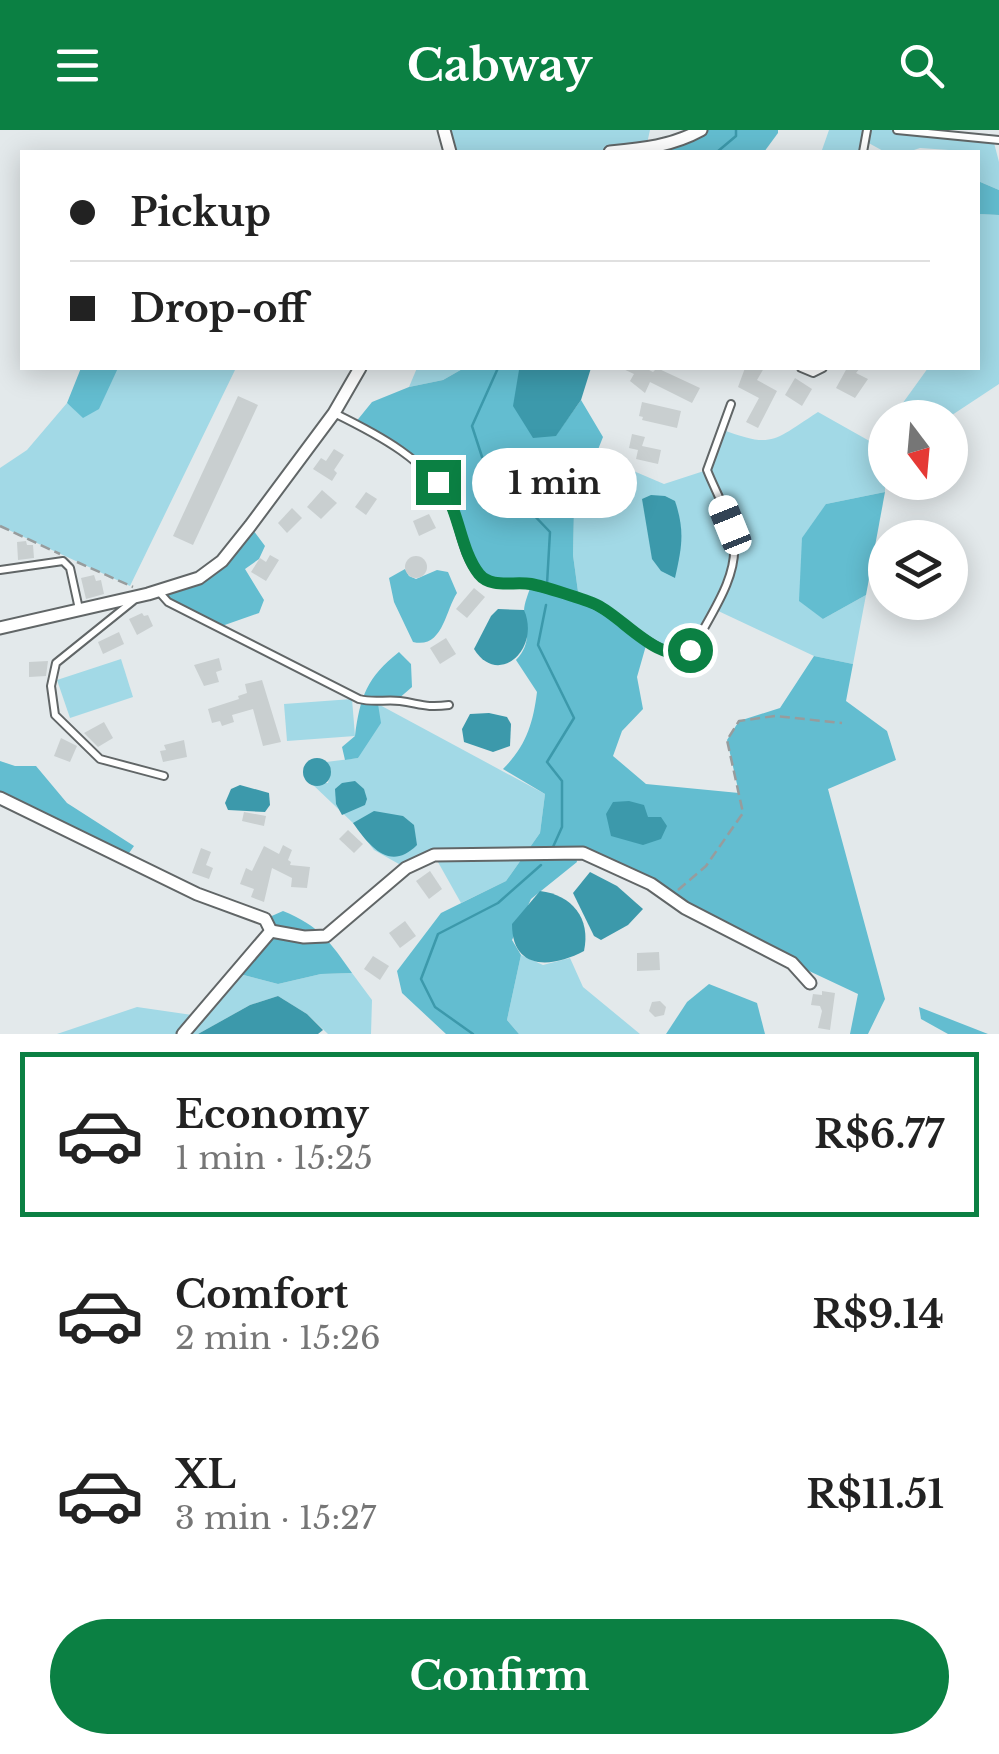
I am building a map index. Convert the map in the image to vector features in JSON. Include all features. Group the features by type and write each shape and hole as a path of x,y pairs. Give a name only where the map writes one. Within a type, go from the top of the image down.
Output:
{"street":[{"path":"633,150 683,140 700,130"},
{"path":"0,628 137,597 199,578 222,561 334,412 359,370"},
{"path":"0,798 197,894 265,918 271,931"},
{"path":"271,931 326,936 406,868 434,855 584,853 651,884 685,908 792,963 810,983"},
{"path":"183,1034 271,931"}],"lane":[{"path":"898,130 999,140"},
{"path":"334,412 407,455 438,482 452,507 469,556 485,580 532,584 596,604 622,619 648,642 673,654 685,654 695,645 733,566 730,525 707,470 731,404"},
{"path":"0,570 63,562 70,568 80,610"},
{"path":"158,591 168,602 360,699 378,704 397,700 425,708 449,706"},
{"path":"137,597 56,664 50,686 56,716 86,749 100,759 164,776"}],"path":[{"path":"669,897 706,866 743,813 727,740 739,720 775,716 842,723"}],"shaded area":[{"path":"444,130 650,130 646,148 656,148 656,150 449,150"},
{"path":"701,130 778,130 765,150 656,148"},
{"path":"829,130 917,130 993,139 999,162 999,190 980,182 980,150 881,150 865,141 863,150 822,150"},
{"path":"980,182 999,190 999,215 980,214"},
{"path":"980,214 999,215 999,384 968,404 968,400 905,400 927,370 980,370"},
{"path":"80,370 117,370 99,409 83,418 67,403"},
{"path":"117,370 235,370 130,586 0,526 0,468 27,450 67,403 83,417"},
{"path":"416,370 460,370 443,380 409,387"},
{"path":"460,370 520,370 556,435 581,400 603,437 574,510 573,555 579,599 596,604 647,642 637,677 643,709 622,731 613,756 646,784 739,793 727,740 739,721 780,708 814,656 853,664 846,701 887,731 896,760 828,789 885,999 868,1034 850,1034 858,994 792,963 651,885 575,853 577,862 531,899 512,940 521,955 507,1020 519,1034 446,1034 402,993 397,971 441,913 506,881 540,833 545,794 503,769 523,743 537,692 516,660 527,636 524,608 531,585 485,579 452,509 434,481 410,459 355,423 372,402 409,387 443,380"},
{"path":"519,370 590,370 581,400 556,436 533,438 513,406"},
{"path":"818,412 868,440 868,495 826,504 823,619 866,595 853,664 814,656 714,609 695,645 673,654 579,599 573,555 574,510 596,455 664,484 707,470 721,429 763,440 791,430"},
{"path":"651,495 675,501 681,539 675,578 661,571 652,559 642,499"},
{"path":"868,495 868,500 884,500 880,520 868,520 866,595 823,619 799,601 802,538 826,504"},
{"path":"250,526 265,546 259,559 245,569 264,600 259,613 219,627 168,602 158,591 199,578"},
{"path":"405,569 416,579 437,570 448,572 457,593 442,627 423,643 413,642 394,602 389,578"},
{"path":"498,609 524,610 527,638 514,659 494,665 474,649"},
{"path":"399,652 411,664 412,687 397,700 378,704 381,723 358,758 345,760 342,747 355,736 367,689 379,670"},
{"path":"121,659 133,697 70,718 57,680"},
{"path":"352,699 355,736 287,741 284,704"},
{"path":"378,704 545,794 540,833 506,881 461,903 434,855 406,868 374,850 353,823 311,783 328,783 331,770 326,762 358,758"},
{"path":"470,714 507,717 511,724 510,746 493,752 464,742 462,729"},
{"path":"317,758 327,762 331,772 327,782 317,786 307,782 303,772 307,762"},
{"path":"0,761 36,766 67,803 134,846 124,860 0,798"},
{"path":"355,781 364,789 365,805 342,815 335,789"},
{"path":"240,785 269,793 270,805 265,812 228,810 225,803 231,789"},
{"path":"613,802 644,805 648,817 661,817 667,826 661,839 643,845 611,836 606,814"},
{"path":"374,811 403,816 414,825 417,845 398,856 374,848 353,823"},
{"path":"590,872 617,886 643,909 628,925 601,940 594,936 573,893"},
{"path":"540,891 561,897 577,910 585,928 584,951 547,962 526,958 519,950 512,924"},
{"path":"283,911 323,936 352,973 321,974 278,984 236,973 271,931 265,919"},
{"path":"521,955 543,965 570,958 583,987 640,1034 519,1034 507,1020"},
{"path":"236,973 278,984 321,974 352,973 372,1000 371,1034 328,1034 307,1014 278,996 250,1005 198,1034 57,1034 137,1007 199,1016"},
{"path":"709,984 757,1003 765,1034 666,1034 687,1002"},
{"path":"278,996 307,1014 323,1030 318,1034 198,1034 250,1005"},
{"path":"919,1007 988,1034 948,1034 921,1019"}],"building":[{"path":"625,370 661,370 700,388 692,403 650,382 645,393 630,381 634,374"},
{"path":"744,370 763,370 757,380 777,391 758,428 746,422 759,398 738,387"},
{"path":"846,370 858,370 856,373 868,379 855,398 836,388"},
{"path":"795,378 812,389 802,406 785,395"},
{"path":"238,396 258,405 193,545 173,536"},
{"path":"642,402 681,411 677,428 642,420"},
{"path":"632,434 645,437 642,446 661,450 658,464 636,459 638,450 629,448"},
{"path":"334,449 344,455 332,481 313,469 321,458 326,461"},
{"path":"322,490 337,503 321,519 307,507"},
{"path":"366,492 377,499 366,515 355,507"},
{"path":"292,508 302,518 287,533 278,523"},
{"path":"429,514 436,528 419,536 413,521"},
{"path":"17,542 33,545 34,558 18,560"},
{"path":"270,555 279,560 266,581 251,572 260,558 266,562"},
{"path":"416,556 424,559 424,575 416,578 408,575 405,567 408,559"},
{"path":"94,575 96,581 101,580 104,594 86,599 81,578"},
{"path":"474,588 485,597 467,618 456,609"},
{"path":"142,613 148,615 153,626 137,635 129,619"},
{"path":"119,632 124,644 103,654 98,642"},
{"path":"446,638 456,654 440,664 430,648"},
{"path":"219,658 219,682 204,686 194,665"},
{"path":"48,661 46,676 29,677 29,662"},
{"path":"262,680 281,742 263,746 253,709 232,715 234,722 222,726 220,721 212,723 208,709 239,699 247,693 245,684"},
{"path":"104,722 113,738 98,747 84,733"},
{"path":"61,738 77,746 70,762 54,756"},
{"path":"184,740 187,757 163,762 160,751 166,750 164,745"},
{"path":"244,812 266,816 264,826 242,821"},
{"path":"348,830 363,844 354,853 339,839"},
{"path":"283,845 292,850 290,865 310,867 307,888 291,887 292,878 272,868 264,902 251,897 254,889 240,884 246,868 252,871 264,846 279,854"},
{"path":"201,848 211,852 206,865 213,868 209,879 192,873"},
{"path":"430,871 442,889 429,899 416,881"},
{"path":"405,921 416,936 400,948 389,933"},
{"path":"659,952 660,970 637,971 637,953"},
{"path":"373,956 389,966 380,980 364,969"},
{"path":"822,991 835,993 830,1030 818,1028 822,1011 820,1006 811,1005 813,994 822,995"},
{"path":"660,1001 666,1007 664,1015 655,1017 649,1011 652,1002"}],"waterway":[{"path":"719,150 736,136 736,130"},
{"path":"497,370 472,426 484,463 550,532 547,584"},
{"path":"546,605 538,645 574,718 547,762 562,781 562,827 553,847"},
{"path":"473,1034 435,1007 421,979 438,934 498,903 541,865"}],"route":[{"path":"438,482 452,507 469,556 485,580 532,584 596,604 622,619 648,642 673,654 690,650"}]}
